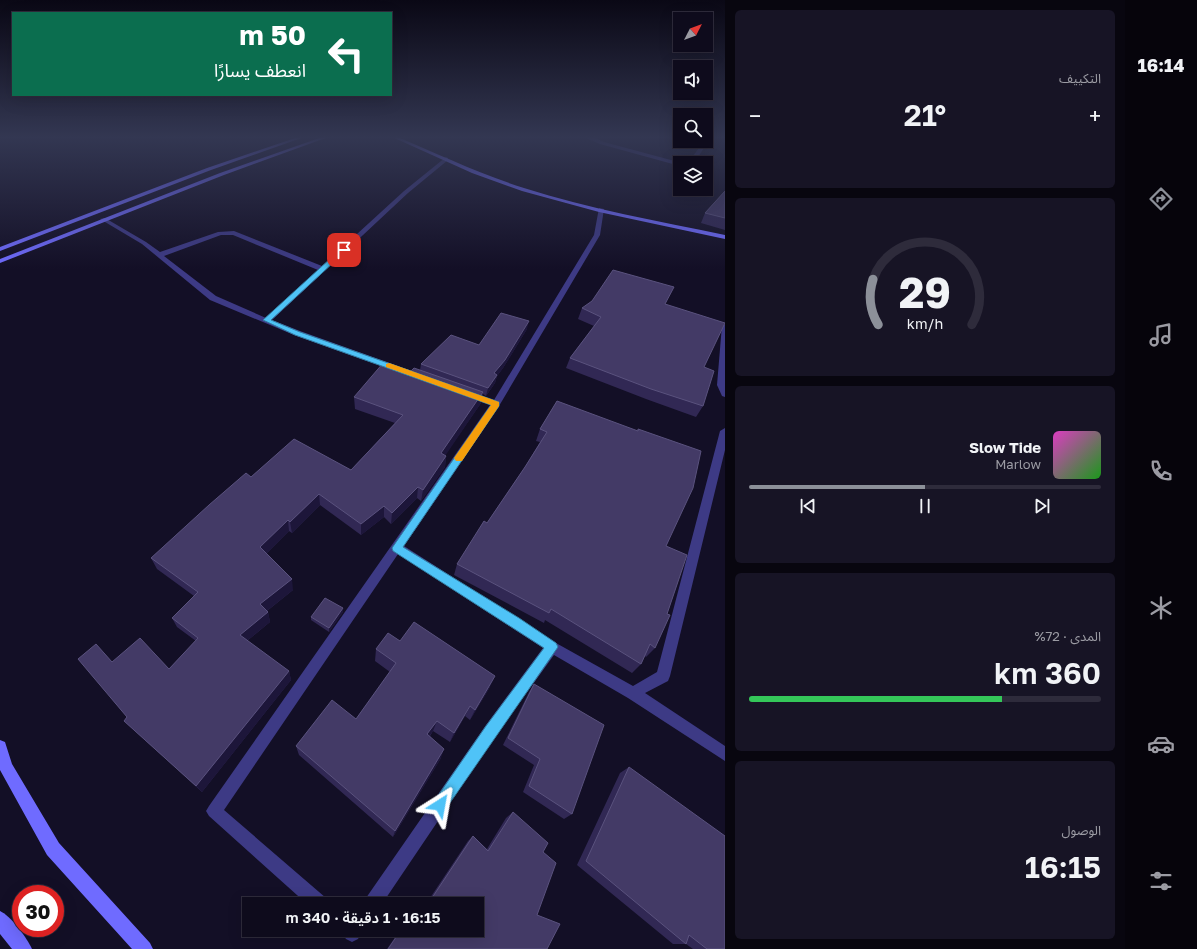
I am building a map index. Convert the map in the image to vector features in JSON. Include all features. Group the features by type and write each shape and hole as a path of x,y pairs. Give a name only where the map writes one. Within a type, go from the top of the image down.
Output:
{"street":[{"path":"0,248 179,180"},
{"path":"0,261 206,180"},
{"path":"267,320 420,180"},
{"path":"496,180 524,190 725,237"},
{"path":"312,897 214,811 496,404 597,235 601,209"},
{"path":"103,220 144,243 213,298 297,333 408,372"},
{"path":"159,255 215,234 234,233 323,269"},
{"path":"725,327 721,385 725,394"},
{"path":"460,391 496,404"},
{"path":"633,693 663,676 725,432"},
{"path":"397,548 552,647 633,693 725,754"},
{"path":"377,897 491,730 552,647"},
{"path":"0,747 6,767 53,849 144,949"},
{"path":"0,920 23,949"}],"building":[{"path":"725,191 725,218 705,213"},
{"path":"613,270 674,287 665,304 725,323 704,367 714,371 703,406 651,389 570,358 601,317 582,308 592,301"},
{"path":"501,313 529,321 505,360 494,373 497,375 488,388 421,364 451,335 479,345"},
{"path":"384,362 411,371 414,368 483,392 441,453 446,456 423,490 418,487 392,513 384,506 361,524 319,494 290,522 288,520 260,547 292,579 260,604 268,612 240,635 289,671 196,786 124,721 127,717 78,659 96,644 112,662 140,638 169,669 198,638 172,618 198,592 151,558 246,473 251,477 294,439 351,470 403,415 354,397"},
{"path":"557,401 638,431 638,429 701,451 693,488 666,546 687,555 667,614 670,615 655,648 650,644 641,664 551,609 549,613 457,564 484,521 487,523 547,432 540,429"},
{"path":"325,598 343,608 329,628 311,617"},
{"path":"414,622 495,676 475,710 470,706 454,733 437,721 427,734 444,749 395,831 296,746 332,700 356,719 396,663 376,649 388,633 400,641"},
{"path":"534,684 604,725 572,814 529,786 540,759 508,738"},
{"path":"629,767 725,836 725,949 707,949 689,935 686,944 586,861"},
{"path":"513,812 548,843 543,852 556,863 537,915 560,924 547,949 388,949 396,937 484,937 484,897 433,897 473,836 488,851"}],"slow traffic":[{"path":"389,366 496,404 459,458"}],"route":[{"path":"344,250 267,320 297,333 496,404 397,548 552,647 491,730 440,805"}]}
